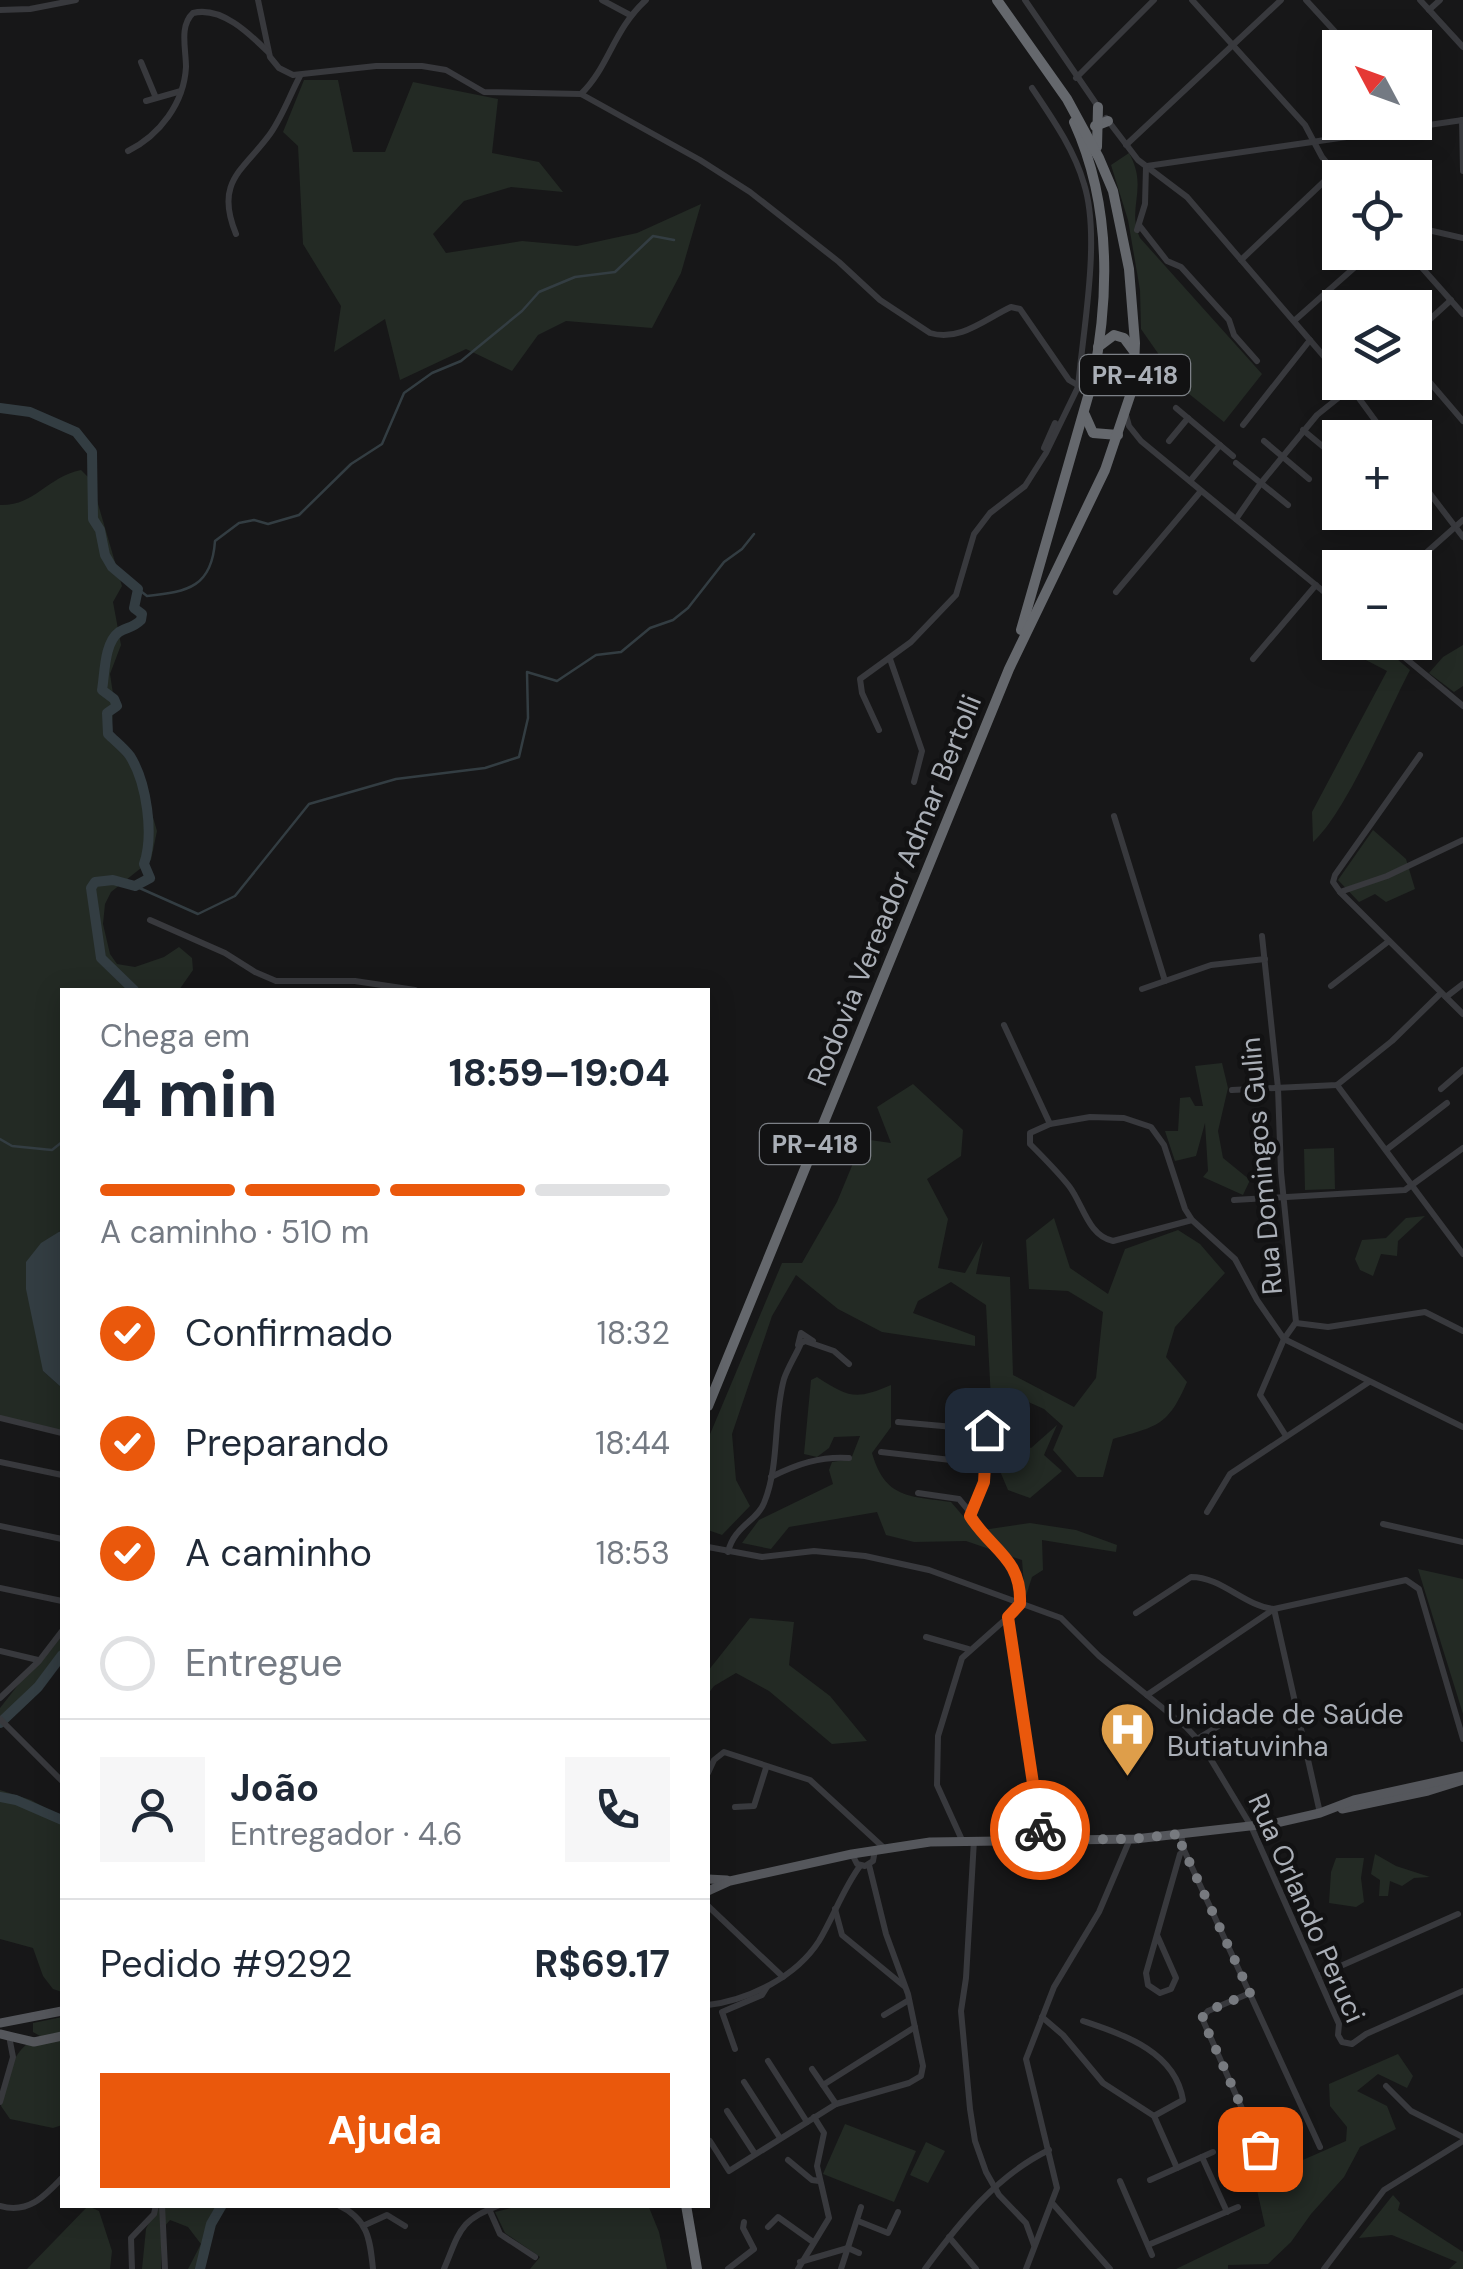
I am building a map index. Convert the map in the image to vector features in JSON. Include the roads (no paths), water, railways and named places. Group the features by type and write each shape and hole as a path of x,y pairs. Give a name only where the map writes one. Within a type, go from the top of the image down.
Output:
{"highway":[{"name":"Rodovia Vereador Admar Bertolli","path":"710,1401 1010,669 1098,484 1134,387 1136,356 1124,236 1113,191 1067,99 997,0"},
{"name":"Rodovia Vereador Admar Bertolli","path":"1010,669 1084,409 1084,389 1098,347 1104,254 1098,189 1079,134 1048,73"},
{"path":"1098,107 1095,126 1099,158"},
{"path":"1095,126 1108,121"},
{"path":"1098,347 1110,336 1120,336 1136,356"},
{"path":"1084,409 1086,423 1093,432 1118,436"},
{"path":"687,2208 697,2269"}],"main road":[{"path":"1324,1812 1354,1800 1463,1778"},
{"path":"710,1890 730,1880 880,1849 962,1840 1130,1839 1251,1826 1375,1803 1463,1778"},
{"path":"1375,1803 1401,1789"},
{"path":"710,1879 730,1880"},
{"path":"0,2023 60,2010"},
{"path":"34,2016 27,2024 28,2029 40,2042"},
{"path":"4,2035 40,2042 60,2037"}],"street":[{"path":"0,10 76,0"},
{"path":"258,0 269,52 279,68 300,76 366,67 422,66 446,70 484,92 581,94 750,192 839,262 880,300 930,333 957,334 1011,307 1020,309 1051,356 1084,389"},
{"path":"602,0 630,14"},
{"path":"581,94 593,81 630,14 646,0"},
{"path":"1038,0 1027,4 1126,145 1146,166 1180,190 1322,354"},
{"path":"1076,78 1154,0"},
{"path":"1192,0 1301,120 1324,160"},
{"path":"1126,145 1281,0"},
{"path":"1306,0 1334,30"},
{"path":"1420,0 1463,47"},
{"path":"1429,10 1440,0"},
{"path":"128,151 162,124 182,90 186,66 184,25 192,12 206,11 226,19 269,52"},
{"path":"141,62 156,98"},
{"path":"236,234 231,210 235,173 272,131 300,76"},
{"path":"879,730 860,682 911,642 956,595 967,550 979,527 1020,491 1036,469 1059,421 1084,389 1089,281 1087,194 1068,146 1032,88"},
{"path":"146,101 182,90"},
{"path":"1432,122 1462,120 1463,172"},
{"path":"1146,166 1322,140"},
{"path":"1146,166 1146,197 1138,227 1167,261 1180,267 1229,320 1234,336 1257,361"},
{"path":"1241,260 1322,189"},
{"path":"1432,231 1463,238"},
{"path":"1294,321 1352,270"},
{"path":"1424,270 1463,314"},
{"path":"1432,316 1450,300"},
{"path":"1243,425 1310,340"},
{"path":"1432,385 1463,422"},
{"path":"1236,519 1303,430 1334,400"},
{"path":"1176,408 1288,505"},
{"path":"1126,414 1129,426 1141,441 1322,590"},
{"path":"1170,440 1188,418"},
{"path":"1303,430 1322,446"},
{"path":"1118,436 1141,441"},
{"path":"1264,441 1309,479"},
{"path":"1190,481 1220,445"},
{"path":"1116,592 1201,490"},
{"path":"1432,497 1463,538"},
{"path":"1429,550 1463,520"},
{"path":"1253,660 1316,585"},
{"path":"890,659 922,751 914,782"},
{"path":"1408,660 1463,706"},
{"path":"1420,755 1333,878 1340,892 1463,1014"},
{"path":"1114,816 1166,980"},
{"path":"1340,892 1461,843"},
{"path":"150,920 225,952 254,972 276,981 355,981 402,988"},
{"name":"Rua Domingos Gulin","path":"1262,936 1296,1322 1284,1338 1260,1395 1286,1436"},
{"path":"1331,986 1389,941"},
{"path":"1142,989 1211,965 1265,960"},
{"path":"1232,1090 1337,1085 1444,994 1463,984"},
{"path":"1004,1025 1050,1124"},
{"path":"1441,1089 1463,1070"},
{"path":"1337,1085 1463,1254"},
{"path":"1386,1150 1447,1103"},
{"path":"1192,1220 1113,1241 1104,1239 1071,1189 1028,1140 1030,1133 1050,1124 1090,1117 1124,1118 1152,1127 1160,1137 1180,1199 1192,1220 1235,1260 1284,1338 1463,1427"},
{"path":"1234,1200 1399,1190 1413,1186 1463,1148"},
{"path":"1296,1322 1328,1327 1420,1312 1436,1315 1461,1328"},
{"path":"732,1552 742,1525 762,1507 784,1380 801,1333 850,1364"},
{"path":"1207,1512 1230,1474 1370,1381"},
{"path":"0,1418 60,1433"},
{"path":"898,1422 987,1430 982,1487 971,1519 1016,1572 1020,1584 1020,1604 959,1664 943,1714 936,1755 939,1793 962,1840"},
{"path":"880,1452 986,1464"},
{"path":"770,1478 798,1464 829,1457 849,1458"},
{"path":"0,1462 60,1475"},
{"path":"918,1492 955,1498 970,1513"},
{"path":"1384,1524 1463,1542"},
{"path":"0,1526 60,1539"},
{"name":"Rua Orlando Peruci","path":"710,1547 762,1557 822,1550 860,1555 929,1570 1056,1615 1197,1738 1251,1826 1339,2024 1339,2039 1352,2044 1463,1991"},
{"path":"1136,1613 1191,1576 1212,1581 1261,1607 1274,1609"},
{"path":"1147,1695 1274,1609 1395,1581 1415,1583 1463,1739"},
{"path":"0,1588 60,1601"},
{"path":"1274,1609 1324,1812"},
{"path":"1008,1617 1041,1840"},
{"path":"0,1698 39,1661 60,1634"},
{"path":"926,1637 969,1650"},
{"path":"0,1651 39,1661"},
{"path":"1197,1738 1255,1704"},
{"path":"3,1722 60,1779"},
{"path":"710,1769 724,1752 810,1780 880,1849 864,1865 835,1908 813,1949 783,1977 710,2006"},
{"path":"735,1807 754,1806 766,1768"},
{"path":"1181,1834 1184,1850 1320,2147"},
{"path":"1026,2269 1057,2181 1026,2059 1056,1982 1109,1892 1130,1839"},
{"path":"974,1840 961,2020 968,2093 977,2148 995,2188 1026,2223 1034,2246"},
{"path":"1157,1935 1176,1982 1171,1989 1160,1992 1146,1982 1157,1935 1180,1853 1184,1850"},
{"path":"710,2141 728,2171 836,2104 921,2076 923,2066 906,1987 864,1865 852,1854"},
{"path":"710,1908 783,1977"},
{"path":"835,1908 842,1935 906,1987"},
{"path":"1318,1976 1458,1914"},
{"path":"735,2049 722,2012 762,1995 768,1986"},
{"path":"1250,1993 1204,2015 1203,2022 1274,2180"},
{"path":"884,2015 909,2000"},
{"path":"1041,2018 1103,2083 1154,2116 1177,2168"},
{"path":"1083,2021 1141,2042 1169,2070 1184,2100 1154,2116"},
{"path":"823,2084 915,2027"},
{"path":"4,2035 13,2057"},
{"path":"0,2102 13,2057 28,2041"},
{"path":"768,2061 824,2133 817,2166 829,2218 799,2266"},
{"path":"812,2069 836,2104"},
{"path":"744,2082 780,2138"},
{"path":"1324,2269 1384,2190 1463,2139 1411,2111 1386,2086"},
{"path":"728,2111 754,2154"},
{"path":"925,2269 995,2188 1020,2165 1050,2150"},
{"path":"1150,2180 1213,2152"},
{"path":"1202,2157 1227,2212"},
{"path":"788,2160 812,2180 820,2180"},
{"path":"0,2206 20,2209 33,2204 60,2180"},
{"path":"1120,2182 1152,2255"},
{"path":"1052,2204 1110,2269"},
{"path":"841,2269 861,2207"},
{"path":"1148,2245 1238,2207"},
{"path":"132,2269 131,2238 157,2208"},
{"path":"159,2208 165,2269"},
{"path":"343,2208 365,2226 374,2269"},
{"path":"444,2269 462,2225 489,2209 500,2234 535,2257"},
{"path":"858,2221 888,2233 898,2212"},
{"path":"365,2226 387,2215 405,2226"},
{"path":"768,2227 778,2217 813,2242"},
{"path":"728,2269 754,2249 743,2228 744,2222"},
{"path":"949,2237 976,2269"},
{"path":"799,2266 848,2248 860,2252"},
{"path":"748,2267 750,2255"}],"waterway":[{"path":"138,589 147,596 186,589 196,584 209,568 215,541 239,523 254,520 268,524 299,515 351,464 382,444 404,393 432,373 461,361 539,292 575,277 615,272 653,236 674,240"},
{"path":"0,408 30,412 76,432 92,452 93,519 100,530 105,555 112,567 138,589 134,608 142,614 141,620 119,632 110,643 102,690 117,706 107,713 108,734 130,756 145,794 148,839 144,864 150,878 135,886 113,880 95,882 91,888 101,958 132,988"},
{"path":"135,886 198,914 235,896 309,804 396,779 485,768 519,757 528,718 527,672 557,681 596,655 621,652 650,628 673,620 688,608 724,562 754,534"},
{"path":"0,1139 12,1146 52,1150 60,1144"},
{"path":"0,1723 38,1687 60,1658"},
{"path":"0,1797 60,1819"},
{"path":"200,2269 211,2224 220,2208"}],"place":[{"name":"Unidade de Saúde Butiatuvinha","path":"1128,1779"}]}
